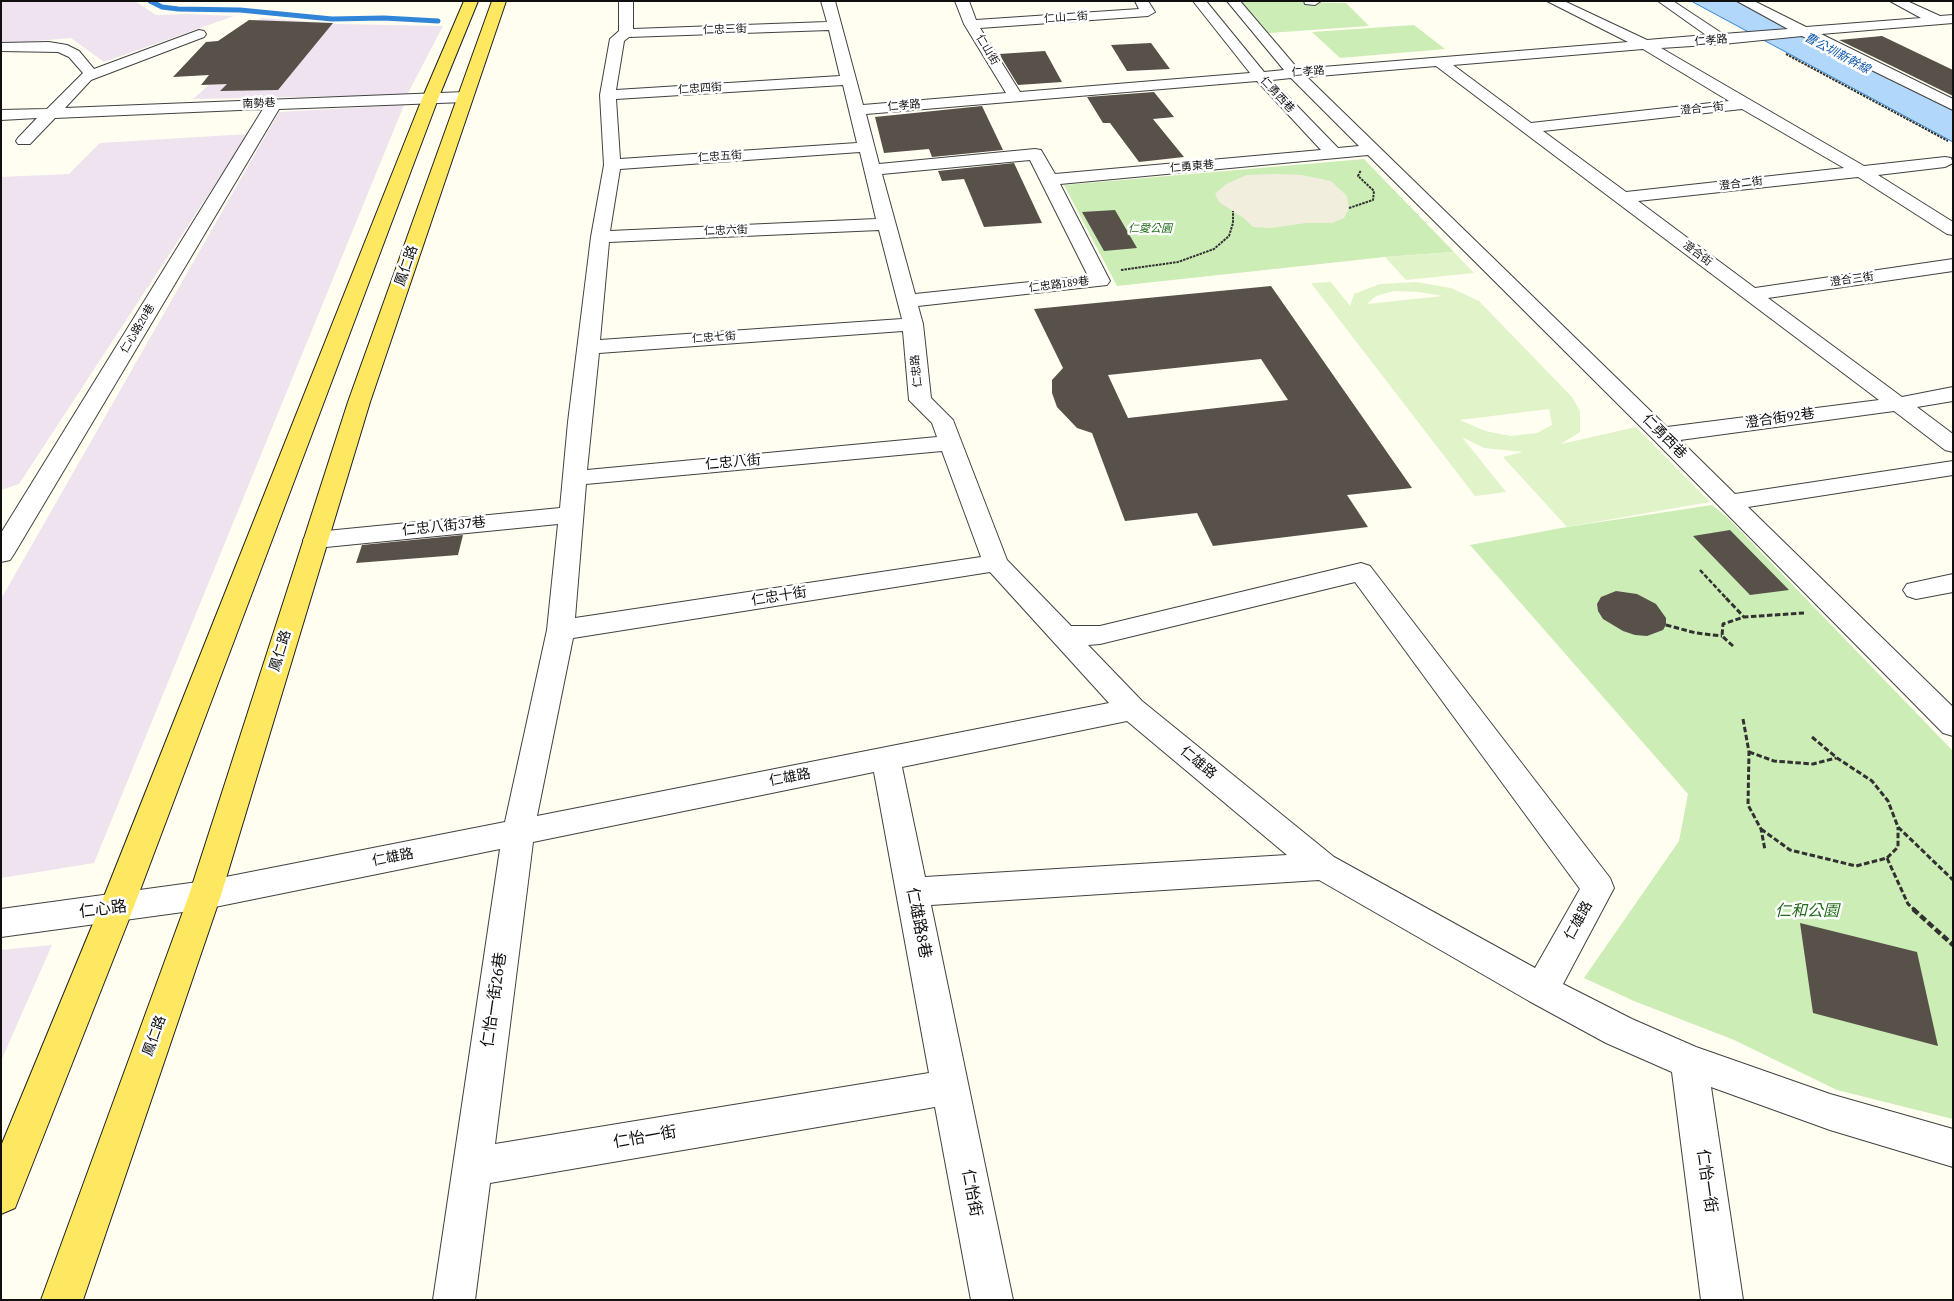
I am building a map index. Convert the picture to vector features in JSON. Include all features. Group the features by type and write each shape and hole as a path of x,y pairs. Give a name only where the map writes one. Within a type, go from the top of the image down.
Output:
{"main road":[{"path":"1,1194 116,909 430,99 471,1"},
{"name":"鳳仁路","path":"62,1300 205,895 359,402 499,1"}],"street":[{"path":"518,833 562,630 579,422 600,237 612,165 608,95 622,36 626,1"},
{"path":"828,2 838,1"},
{"name":"仁山街","path":"962,1 971,24 1015,96"},
{"name":"仁山二街","path":"971,24 1148,12 1142,1"},
{"name":"仁勇西巷","path":"1199,1 1260,76 1334,154"},
{"name":"仁勇西巷","path":"1232,1 1294,73 1374,150 1953,725"},
{"path":"1310,1 1315,1"},
{"path":"1553,1 1648,46 1860,170 1953,230"},
{"path":"1664,1 1724,40"},
{"path":"1743,1 1953,105"},
{"path":"1896,1 1938,20"},
{"name":"仁忠路","path":"828,2 858,110 865,147 888,224 912,324 920,400 942,420 949,443 996,563 1132,709"},
{"path":"1805,31 1953,19"},
{"name":"仁忠三街","path":"622,36 834,26"},
{"name":"仁孝路","path":"858,110 1294,73 1724,40 1805,31"},
{"path":"24,141 80,82 92,75 198,34"},
{"path":"1,47 49,46 62,48 74,54 92,75"},
{"name":"澄合街","path":"1441,63 1953,444"},
{"name":"仁忠四街","path":"608,95 850,80"},
{"name":"南勢巷","path":"1,115 54,111 465,97"},
{"name":"仁心路20巷","path":"1,554 274,104"},
{"name":"澄合一街","path":"1528,128 1745,104"},
{"name":"仁忠五街","path":"612,165 865,147"},
{"path":"1334,154 1374,150"},
{"name":"仁忠路189巷","path":"872,170 1035,154 1100,280 906,301"},
{"name":"仁勇東巷","path":"1050,180 1334,154"},
{"name":"澄合二街","path":"1622,198 1945,162"},
{"name":"仁忠六街","path":"600,237 888,224"},
{"name":"澄合三街","path":"1752,294 1953,265"},
{"name":"仁忠七街","path":"589,347 912,324"},
{"name":"澄合街92巷","path":"1662,435 1898,404 1953,394"},
{"name":"仁忠八街","path":"575,478 949,443"},
{"path":"1729,502 1953,468"},
{"name":"仁忠八街37巷","path":"316,540 572,515"},
{"name":"仁忠十街","path":"562,630 996,563"},
{"name":"仁雄路","path":"1062,636 1100,635 1361,572 1598,888 1541,990"},
{"path":"1916,590 1953,583"},
{"name":"仁雄路","path":"205,895 1132,709 1323,866 1541,990 1619,1031 1689,1062 1830,1112 1953,1148"},
{"name":"仁雄路8巷","path":"886,759 950,1087"},
{"name":"仁怡一街26巷","path":"472,1167 518,833"},
{"path":"912,892 1323,866"},
{"name":"仁心路","path":"1,923 116,909 205,895"},
{"name":"仁怡一街","path":"1689,1062 1722,1300"},
{"name":"仁怡一街","path":"472,1167 950,1087"},
{"name":"仁怡街","path":"950,1087 992,1300"},
{"path":"454,1300 472,1167"}],"path":[{"path":"1756,36 1953,144"},
{"path":"1349,208 1366,204 1373,200 1374,191 1358,176 1364,162 1374,150"},
{"path":"1096,271 1138,269 1178,262 1214,249 1229,236 1234,224 1233,211"},
{"path":"1700,570 1744,617"},
{"path":"1722,636 1722,624 1744,617 1837,609"},
{"path":"1666,624 1696,633 1722,636 1733,646"},
{"path":"1743,719 1749,752 1748,805 1761,829 1765,850"},
{"path":"1761,829 1790,850 1856,866 1887,858 1898,847 1898,827 1888,801 1872,781 1836,758 1812,737"},
{"path":"1749,752 1774,761 1813,764 1836,758"},
{"path":"1898,827 1953,880"},
{"path":"1887,858 1908,904 1953,945"}],"shaded area":[{"path":"1,1 135,1 156,15 234,16 104,62 71,38 1,44"},
{"path":"262,18 338,24 443,26 407,95 193,99 260,40 227,35"},
{"path":"404,105 94,863 1,878 1,599 279,112"},
{"path":"248,134 19,484 1,490 1,177 69,174 100,143"},
{"path":"1247,175 1302,175 1331,181 1347,196 1349,208 1344,218 1332,223 1306,223 1271,228 1253,227 1245,219 1219,202 1215,194 1226,184"},
{"path":"52,945 1,1061 1,950"}],"green space":[{"path":"1241,1 1346,3 1369,26 1269,33"},
{"path":"1414,25 1445,49 1340,58 1312,32"},
{"name":"仁愛公園","path":"1364,159 1454,252 1385,257 1117,286 1064,185"},
{"path":"1454,252 1474,273 1406,280 1385,257"},
{"path":"1331,282 1350,306 1354,294 1380,284 1416,282 1451,288 1479,301 1572,397 1580,411 1580,432 1561,444 1636,427 1710,502 1567,527 1503,457 1523,452 1484,448 1462,437 1506,492 1475,496 1311,283","holes":["1394,291 1419,292 1443,296 1367,304 1376,296","1549,409 1552,425 1537,433 1511,436 1485,431 1460,420"]},
{"name":"仁和公園","path":"1712,505 1727,517 1953,751 1953,1119 1837,1090 1734,1040 1634,1001 1584,978 1679,841 1688,794 1470,545 1567,527"}],"water":[{"name":"曹公圳新幹線","path":"1691,1 1742,1 1953,109 1953,142"}],"building":[{"path":"249,20 333,23 278,90 220,91 227,84 201,85 209,75 173,77 206,42 218,41"},
{"path":"1882,36 1953,70 1953,96 1839,40"},
{"path":"1151,43 1170,69 1127,71 1111,45"},
{"path":"1045,51 1062,82 1018,85 999,54"},
{"path":"1154,92 1174,117 1153,119 1184,157 1139,162 1110,123 1103,123 1087,97"},
{"path":"982,106 1003,150 932,157 929,149 884,153 875,117"},
{"path":"1014,163 1042,223 984,227 964,179 942,181 938,171"},
{"path":"1115,210 1137,248 1104,251 1082,212"},
{"path":"1271,286 1412,488 1347,495 1368,527 1213,546 1197,513 1125,521 1092,433 1077,428 1057,407 1052,393 1052,380 1063,368 1034,309","holes":["1261,359 1288,400 1128,418 1108,375"]},
{"path":"1730,530 1789,590 1750,595 1693,536"},
{"path":"463,535 458,555 356,563 362,545"},
{"path":"1616,591 1637,594 1656,604 1666,618 1666,625 1663,630 1647,636 1635,635 1623,631 1603,619 1598,611 1597,604 1601,597"},
{"path":"1800,923 1917,952 1938,1046 1813,1013"}],"waterway":[{"path":"150,1 162,7 178,9 240,10 332,19 384,18 438,21"}]}
